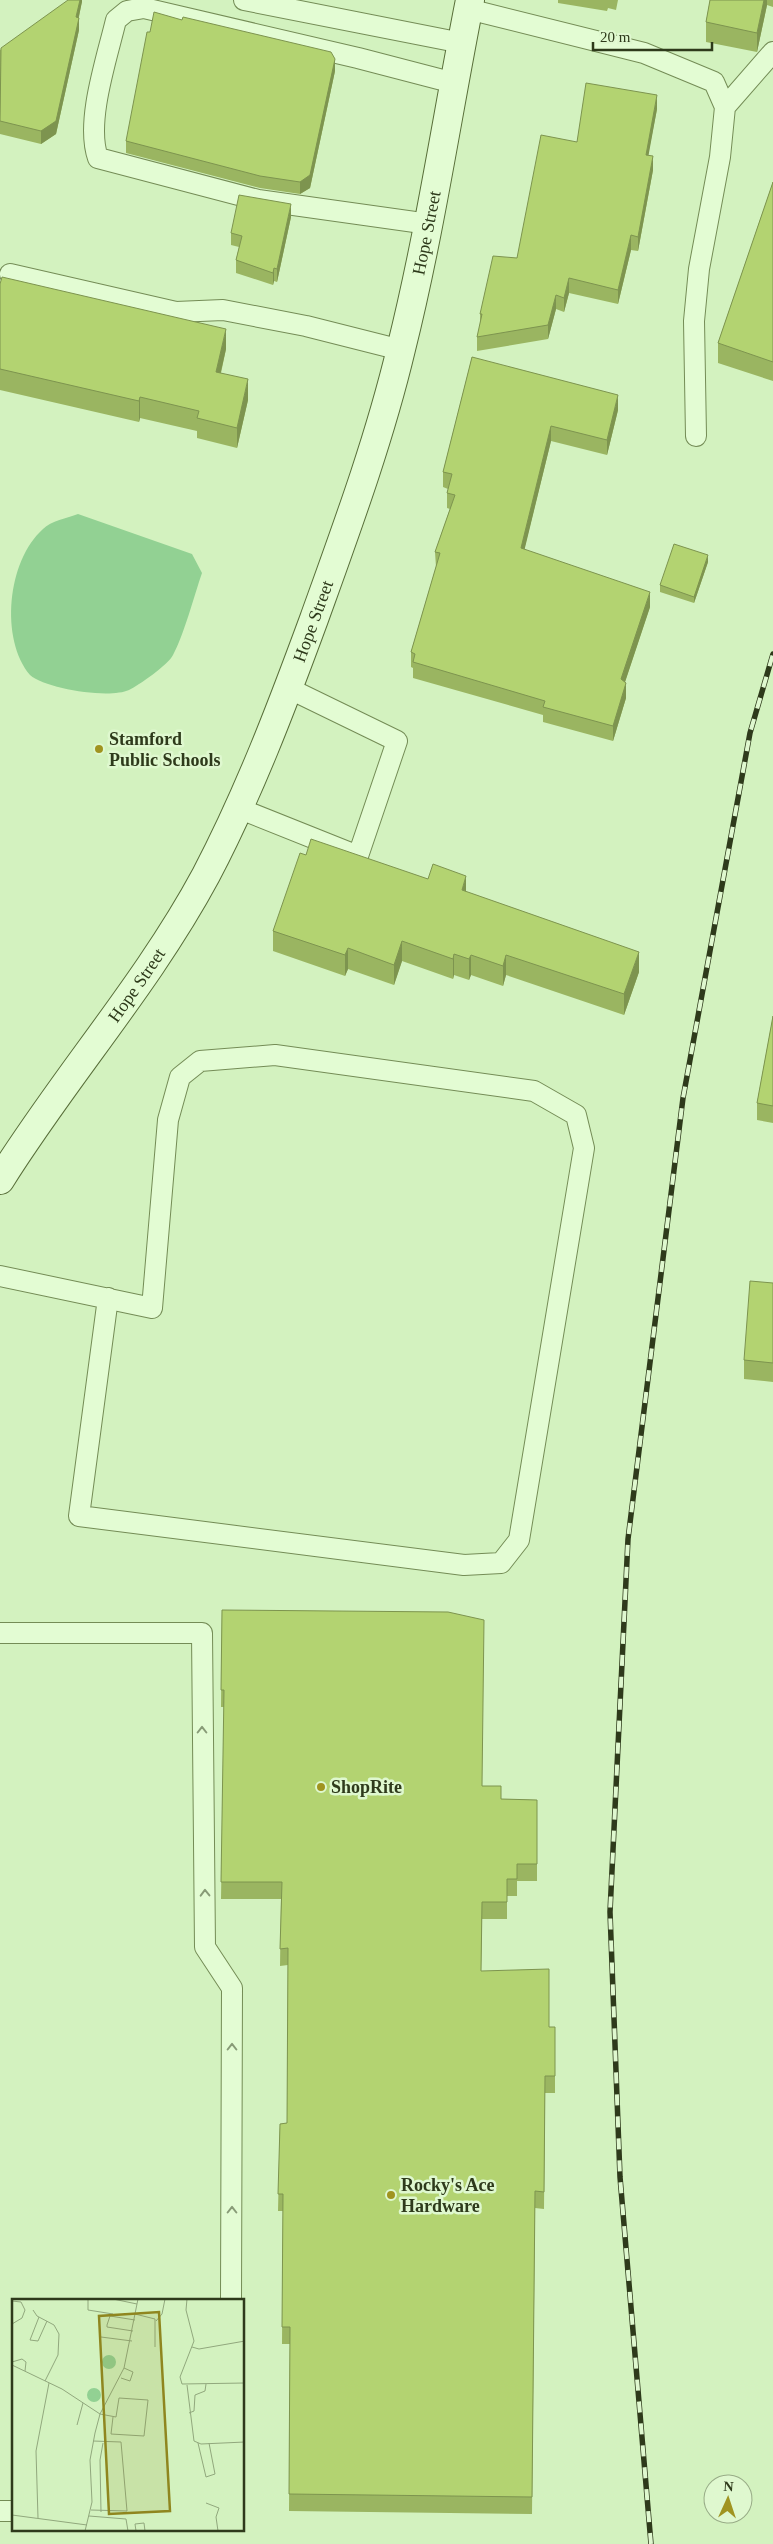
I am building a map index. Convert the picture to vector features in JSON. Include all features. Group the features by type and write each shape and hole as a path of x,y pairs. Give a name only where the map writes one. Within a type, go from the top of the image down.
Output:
{"main road":[{"name":"Hope Street","path":"0,1180 165,942 204,878 238,808 288,688 348,526 375,445 401,350 429,224 469,4"}],"lane":[{"path":"244,0 462,43"},
{"path":"469,4 644,53 714,82 725,108 720,157 699,269 694,321 696,436"},
{"path":"429,224 258,200 98,158 93,144 93,123 116,20 127,11 144,8 454,83"},
{"path":"725,108 773,52"},
{"path":"10,274 176,312 223,310 306,326 401,350"},
{"path":"238,808 358,856 397,740 288,688"},
{"path":"0,1276 108,1298 152,1308 168,1120 180,1078 200,1061 276,1055 525,1089 534,1091 576,1115 584,1148 519,1540 501,1563 464,1565 79,1516 108,1298"},
{"path":"0,1633 202,1633 205,1946 232,1988 231,2299"}],"green space":[{"path":"78,514 192,554 202,573 189,615 173,655 160,669 129,690 120,693 78,691 49,685 38,680 30,675 20,660 14,642 11,621 12,600 15,580 22,560 31,543 46,526"}],"building":[{"path":"68,0 80,0 76,17 79,18 56,121 41,131 0,121 1,48"},
{"path":"710,0 764,0 757,33 706,22"},
{"path":"154,12 182,20 183,17 331,52 335,59 310,175 300,182 260,176 126,141 147,32 150,32"},
{"path":"586,83 657,95 646,155 653,156 638,237 631,235 618,290 569,278 564,298 556,295 548,325 477,337 482,314 480,314 493,256 517,258 541,135 577,142"},
{"path":"773,182 773,362 718,343"},
{"path":"239,195 291,204 277,269 274,268 273,273 236,260 242,236 231,233"},
{"path":"2,277 226,329 216,372 248,379 237,428 197,418 199,411 140,397 139,401 0,369 0,284"},
{"path":"472,357 618,395 607,440 551,426 521,548 650,592 621,679 626,683 613,726 543,707 545,701 413,662 415,654 411,652 440,553 435,552 455,495 447,493 452,474 443,472"},
{"path":"674,544 708,555 694,597 660,585"},
{"path":"311,839 428,879 433,864 466,876 462,890 639,952 624,994 506,955 503,966 471,955 469,959 454,954 453,959 402,941 394,965 348,948 345,955 273,931 300,853 306,855"},
{"path":"773,1016 773,1106 757,1103"},
{"path":"750,1281 773,1283 773,1363 744,1360"},
{"path":"222,1610 448,1612 484,1620 482,1786 501,1786 501,1799 537,1800 537,1864 517,1864 517,1879 507,1879 507,1902 482,1902 481,1971 549,1969 549,2027 555,2027 555,2076 545,2076 544,2192 535,2191 532,2497 289,2494 290,2327 282,2327 283,2194 278,2194 280,2124 287,2123 288,1948 280,1949 282,1882 221,1882 224,1690 221,1690"}],"railway":[{"path":"651,2544 620,2177 610,1912 628,1539 683,1098 750,733 773,654"}],"place":[{"name":"Stamford Public Schools","path":"99,749"},
{"name":"ShopRite","path":"321,1787"},
{"name":"Rocky's Ace Hardware","path":"391,2195"}]}
